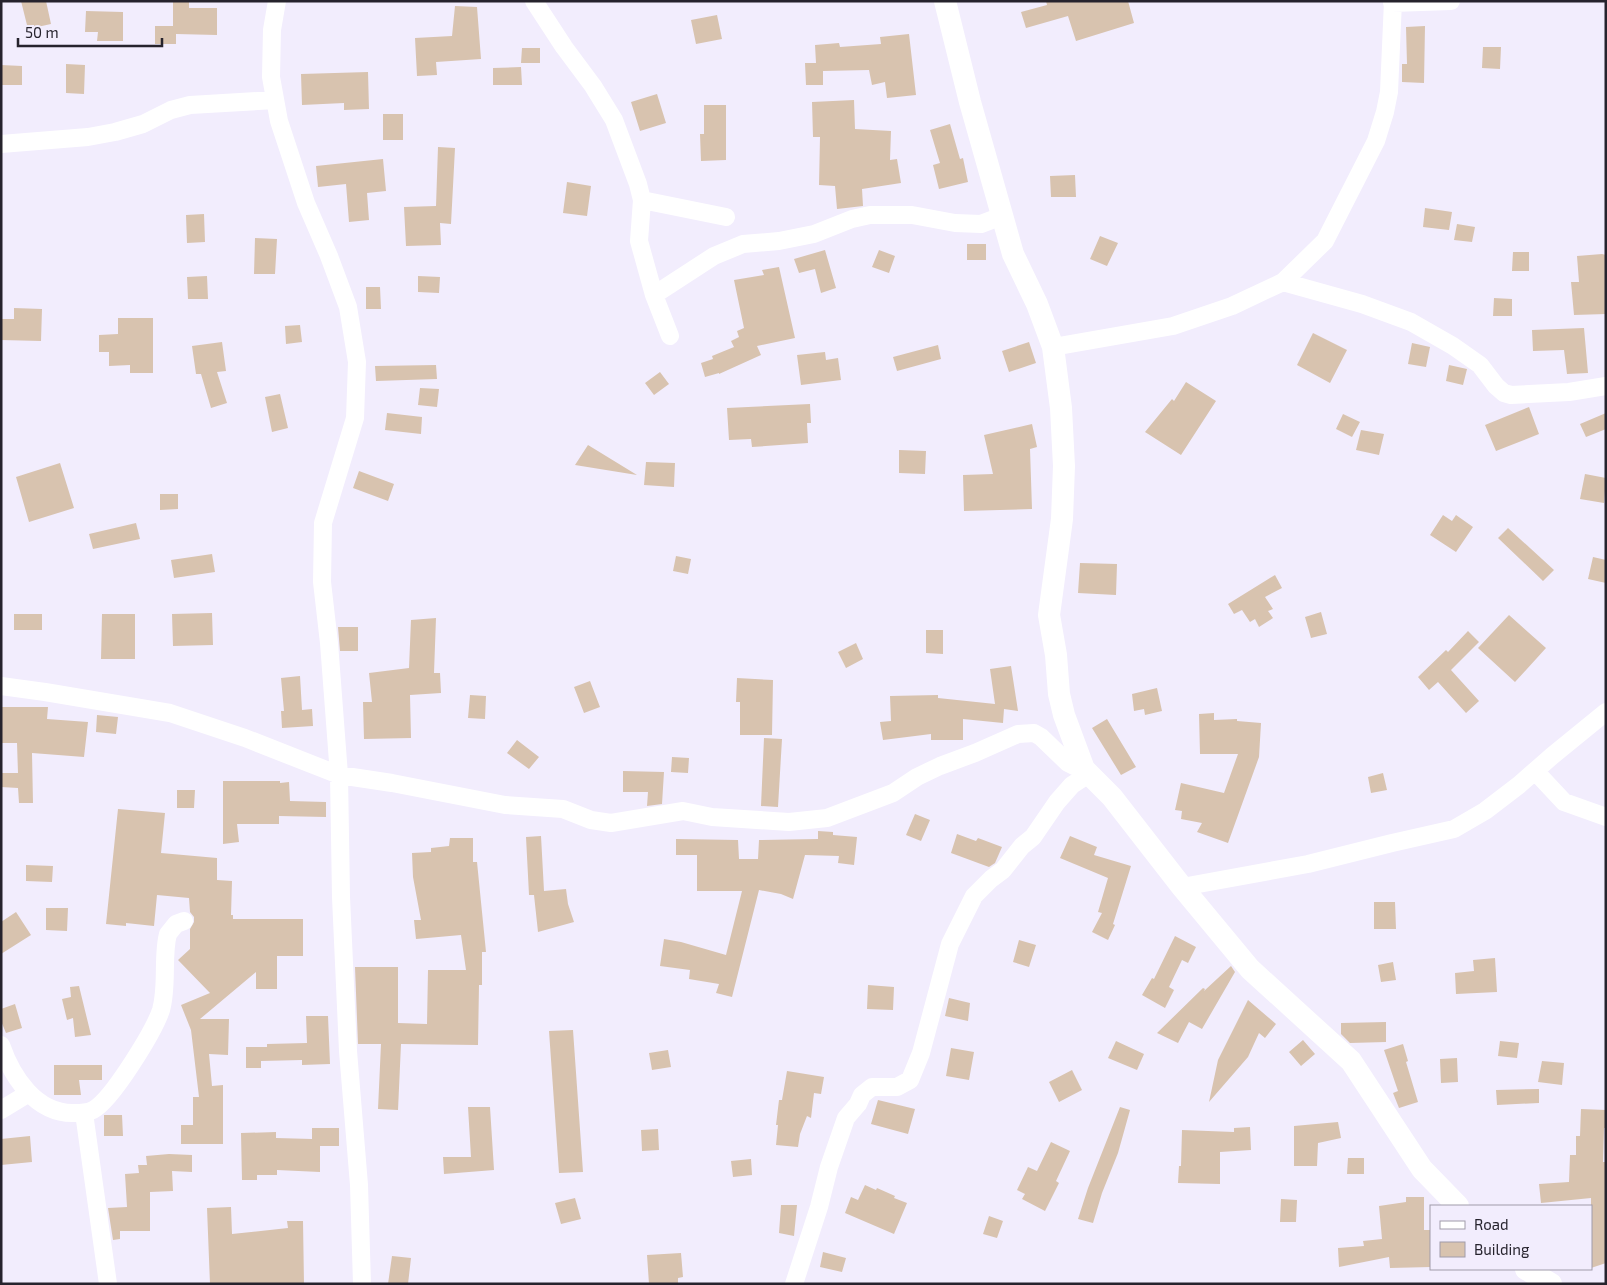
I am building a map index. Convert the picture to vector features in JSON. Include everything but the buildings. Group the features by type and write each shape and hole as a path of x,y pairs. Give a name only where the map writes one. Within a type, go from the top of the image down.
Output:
{"street":[{"path":"277,1 272,30 271,77 279,122 306,203 348,307 357,362 355,418 323,523 322,582 329,643 339,775 347,1022 359,1185 362,1284"},
{"path":"534,1 564,47 593,86 614,120 630,160 642,200 639,242 654,295 670,336"},
{"path":"945,1 970,102 1013,254 1037,304 1053,346 1061,408 1064,466 1062,519 1049,616 1056,656 1059,694 1064,716 1087,771 1112,797 1182,887 1250,969 1351,1061 1422,1168 1457,1205"},
{"path":"1053,346 1173,326 1232,306 1283,282 1325,241 1376,142 1389,92 1392,2 1451,1"},
{"path":"1,144 88,137 114,132 143,124 171,110 190,105 275,100"},
{"path":"642,200 726,217"},
{"path":"654,295 714,256 743,244 779,242 814,234 852,219 870,215 912,215 955,223 981,224 1002,216"},
{"path":"1283,282 1362,304 1411,322 1453,346 1480,365 1496,386 1504,393 1531,395 1569,392 1606,386"},
{"path":"1,686 170,713 245,738 339,775 392,783 505,805 563,809 591,820 611,823 683,811 712,817 789,822 827,818 894,793 918,777 940,766 1018,734 1034,733 1041,737 1068,763 1087,771"},
{"path":"1182,887 1308,864 1454,830 1485,811 1519,785 1606,712"},
{"path":"794,1284 819,1207 829,1167 846,1118 858,1104 862,1095 872,1087 897,1087 910,1080 921,1053 950,944 974,896 1003,870 1022,846 1033,837 1058,802 1087,771"},
{"path":"1535,771 1564,802 1606,817"},
{"path":"1,1045 14,1075 38,1102 53,1110 68,1113 84,1113 94,1110 109,1095 125,1074 154,1026 161,1008 168,934 176,924 184,921"},
{"path":"1,1110 29,1093"},
{"path":"84,1113 108,1284"},
{"path":"1528,1270 1551,1284"}]}
